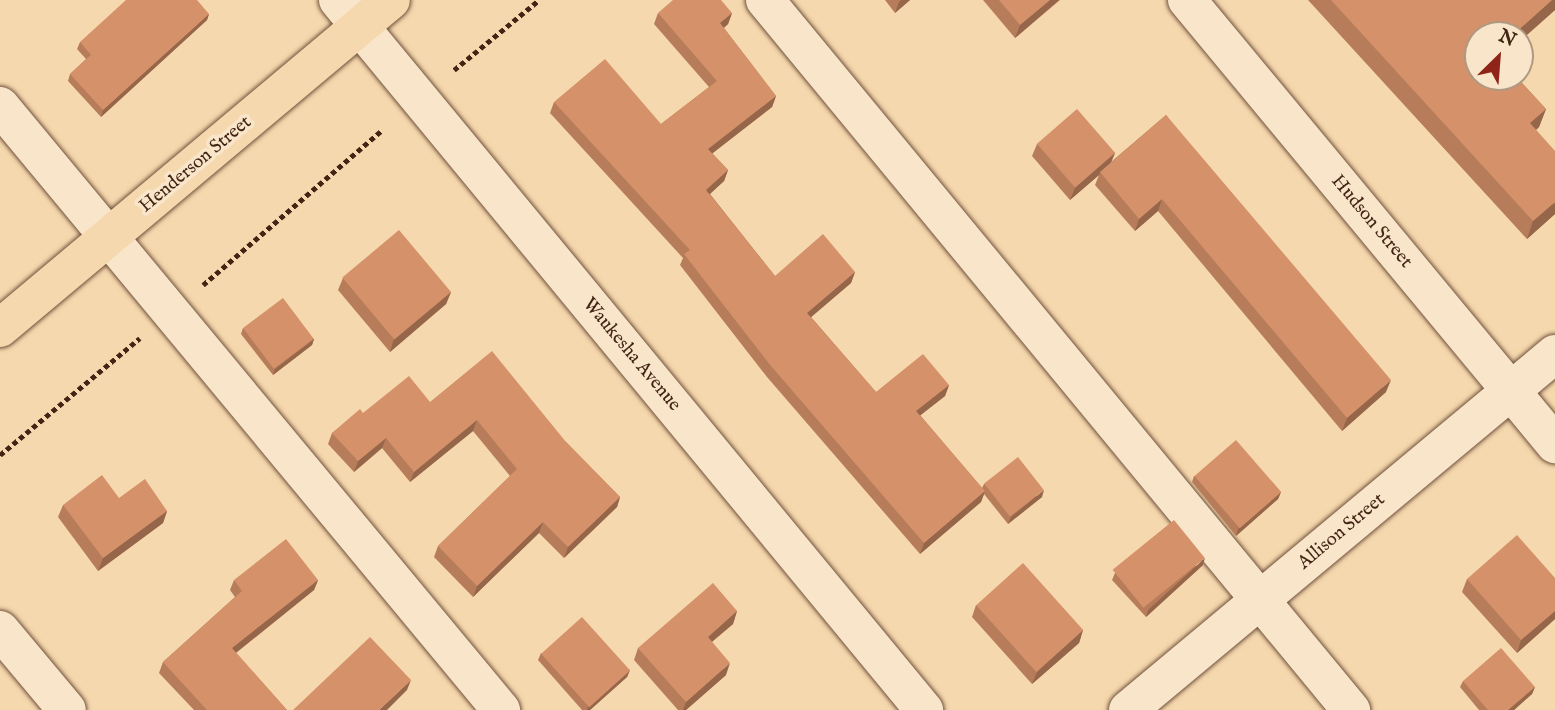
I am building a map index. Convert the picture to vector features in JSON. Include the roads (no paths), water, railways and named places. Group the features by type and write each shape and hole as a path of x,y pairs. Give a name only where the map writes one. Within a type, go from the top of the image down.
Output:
{"main road":[{"name":"Henderson Street","path":"0,328 110,237 349,13 391,0"}],"street":[{"path":"765,0 1350,710"},
{"name":"Hudson Street","path":"1187,0 1555,444"},
{"name":"Waukesha Avenue","path":"349,13 924,710"},
{"path":"0,106 501,710"},
{"name":"Allison Street","path":"1128,710 1555,354"},
{"path":"0,630 67,710"}]}
